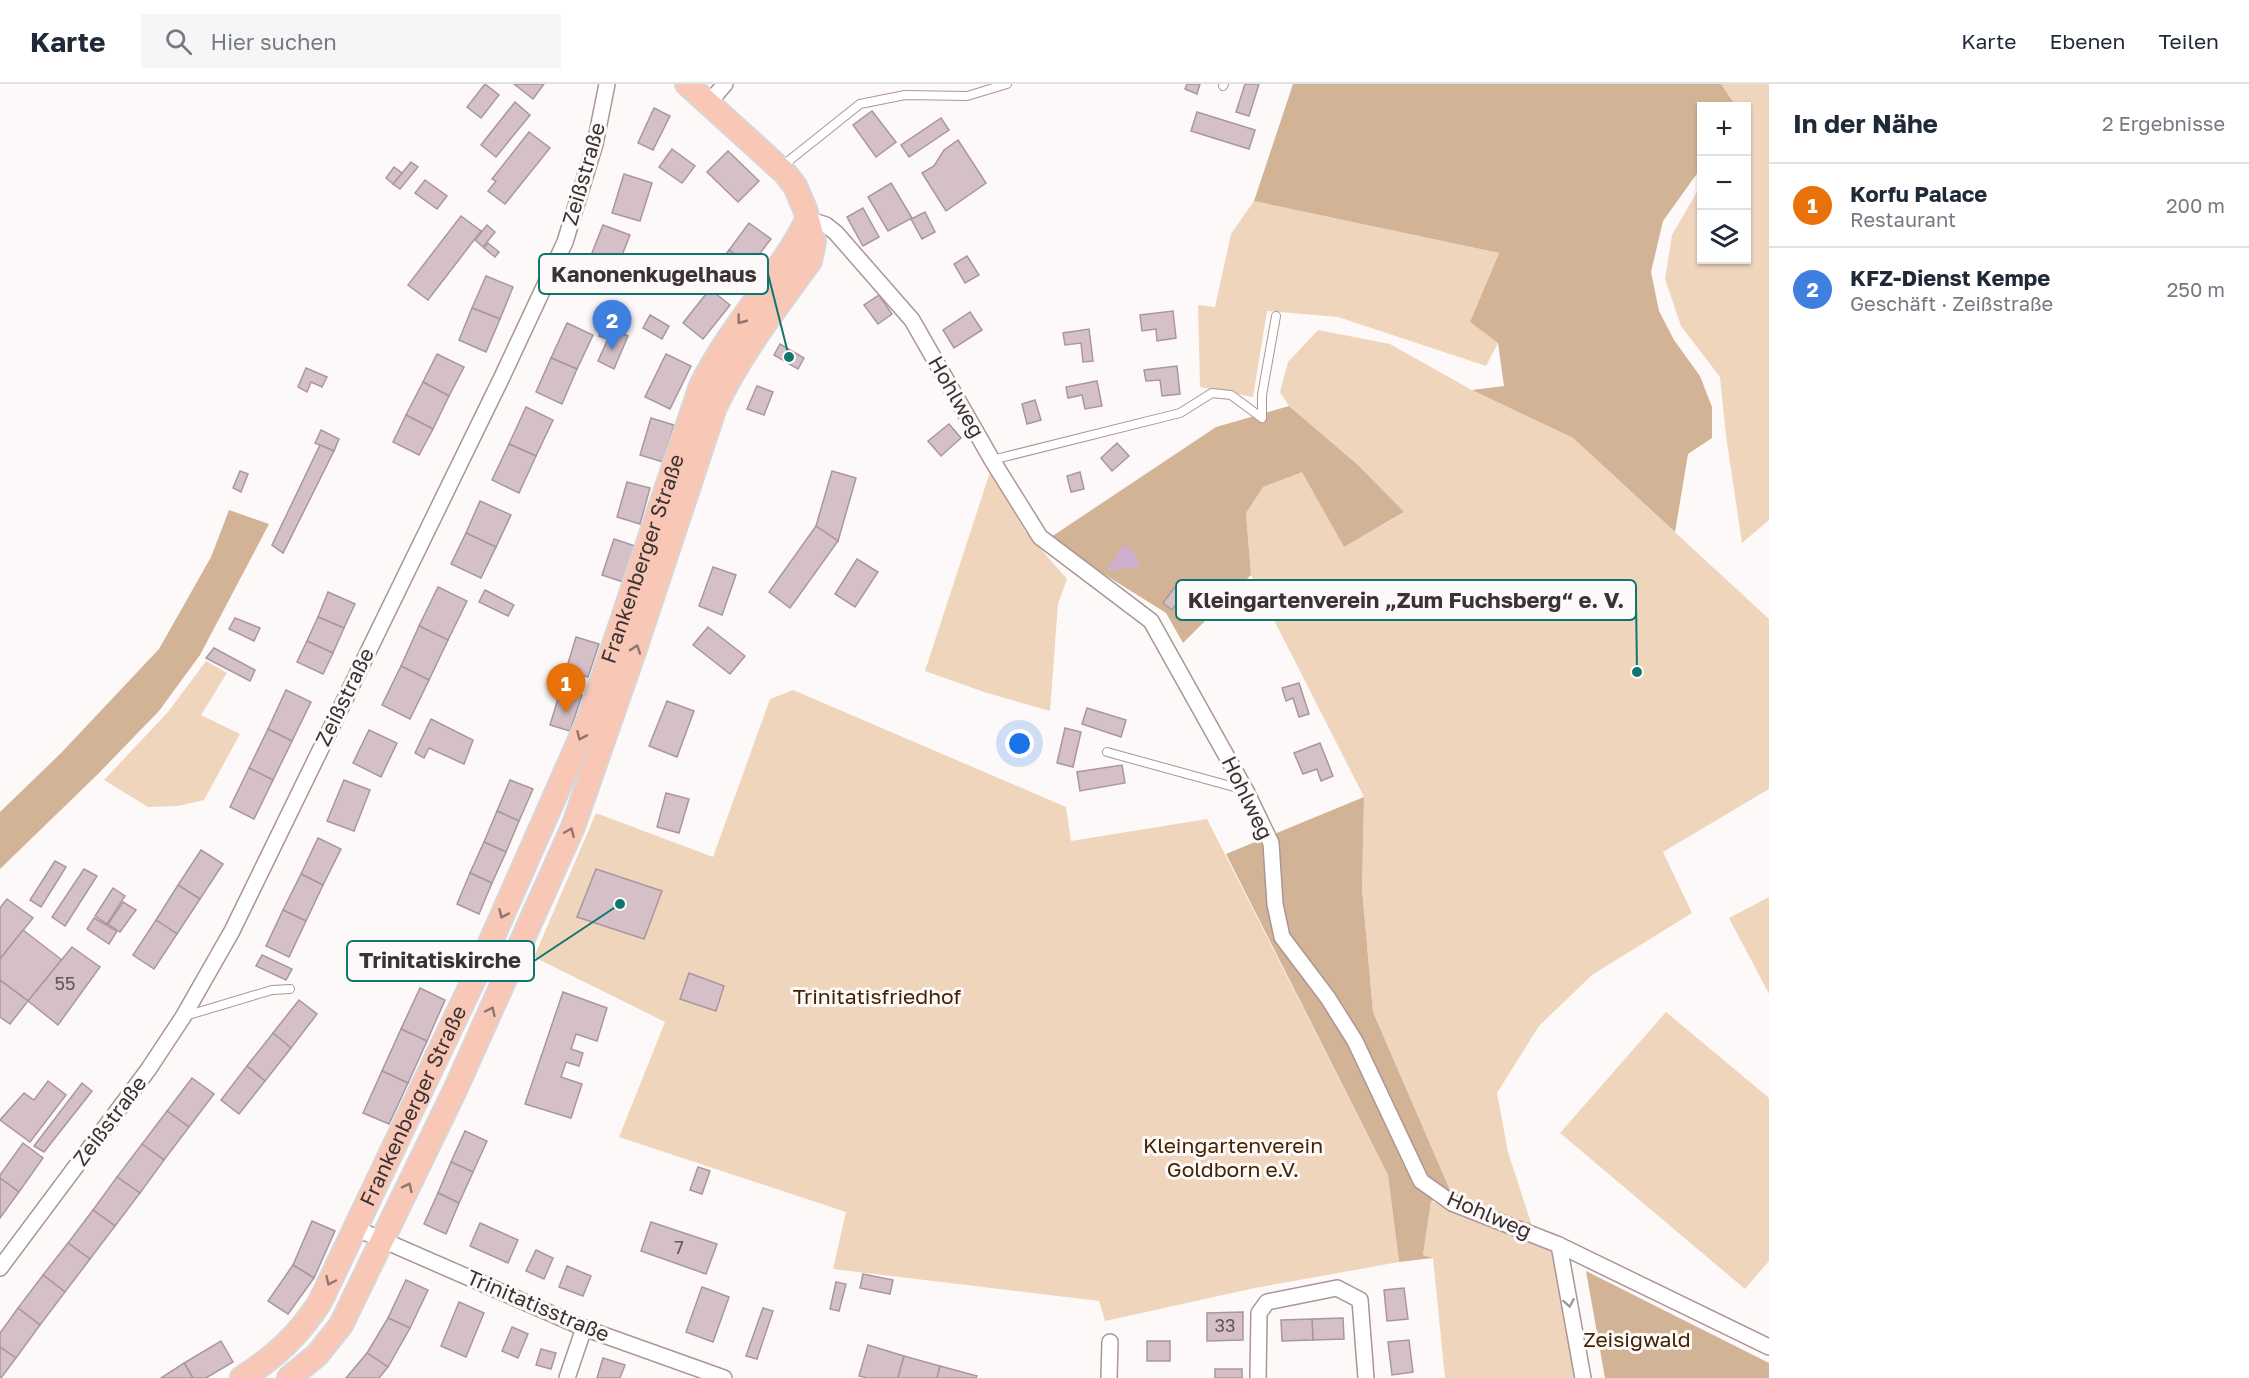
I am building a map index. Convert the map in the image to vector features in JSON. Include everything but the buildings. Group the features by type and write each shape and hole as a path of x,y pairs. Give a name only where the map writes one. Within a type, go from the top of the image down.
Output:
{"main road":[{"name":"Frankenberger Straße","path":"289,1378 317,1355 341,1326 469,1060 573,827 716,407 743,355 810,261 814,242 801,198 780,168 687,84"},
{"name":"Frankenberger Straße","path":"242,1378 270,1360 303,1327 320,1302 475,977 589,719 700,386 714,359 788,254 807,219"}],"street":[{"name":"Zeißstraße","path":"0,1268 148,1070 183,1017 232,931 502,377 565,242 595,144 607,84"},
{"path":"708,104 725,84"},
{"name":"Hohlweg","path":"807,219 826,225 836,233 912,320 992,460 1040,537 1152,621 1246,790 1271,843 1275,904 1282,937 1328,998 1355,1041 1421,1181 1452,1203 1559,1245 1769,1347"},
{"name":"Trinitatisstraße","path":"355,1228 584,1328 724,1378"},
{"path":"1559,1245 1583,1378"},
{"path":"1258,1378 1259,1313 1268,1302 1337,1288 1360,1300 1366,1378"},
{"path":"567,1378 584,1328"},
{"path":"1109,1378 1110,1342"}],"lane":[{"path":"780,168 860,104 905,95 968,96 1006,84"},
{"path":"992,460 1180,413 1212,393 1231,394 1263,418 1262,395 1276,316"},
{"path":"1107,752 1246,790"},
{"path":"183,1017 272,990 291,989"}],"green space":[{"path":"1293,84 1721,84 1733,102 1697,102 1697,174 1663,221 1651,272 1659,311 1674,340 1700,376 1712,407 1712,438 1688,454 1675,532 1573,438 1472,390 1504,386 1498,343 1470,322 1499,253 1254,201"},
{"path":"1721,84 1769,84 1769,520 1742,543 1726,436 1720,377 1681,326 1665,279 1672,235 1697,192 1697,264 1751,264 1751,102 1733,102"},
{"path":"1254,201 1499,253 1470,322 1498,343 1486,366 1338,317 1267,311 1253,397 1200,387 1198,305 1215,307 1231,234"},
{"path":"1318,330 1390,344 1472,390 1573,438 1769,619 1769,789 1663,852 1692,913 1592,975 1539,1026 1497,1093 1508,1152 1532,1226 1453,1197 1373,1012 1362,889 1364,797 1251,575 1246,513 1262,487 1302,471 1344,547 1403,513 1358,465 1289,406 1280,392 1288,362"},
{"path":"1289,406 1358,465 1404,512 1344,547 1302,472 1263,487 1246,513 1251,575 1183,643 1166,613 1048,539 1216,427"},
{"path":"990,472 1025,531 1067,579 1058,604 1050,711 987,693 925,671"},
{"path":"229,510 269,524 200,655 159,711 0,869 0,812 61,753 159,649 211,557"},
{"path":"206,661 227,673 201,715 240,734 204,800 178,806 148,807 104,780 168,712"},
{"name":"Trinitatisfriedhof","path":"793,690 1066,807 1071,841 1207,819 1388,1175 1399,1262 1255,1288 1105,1321 1099,1301 833,1269 846,1212 619,1137 665,1022 534,957 596,813 713,857 770,699"},
{"path":"1364,797 1362,889 1373,1012 1453,1197 1431,1201 1423,1255 1433,1258 1399,1262 1388,1175 1226,854"},
{"path":"1769,897 1769,994 1729,918"},
{"path":"1666,1012 1769,1098 1769,1261 1745,1289 1560,1133"},
{"path":"1431,1201 1552,1248 1575,1378 1445,1378 1433,1258 1423,1255"},
{"name":"Zeisigwald","path":"1586,1271 1769,1363 1769,1378 1605,1378"}],"shaded area":[{"path":"1124,544 1134,552 1140,567 1106,571"}],"place":[{"name":"KFZ-Dienst Kempe","path":"612,350"},
{"name":"Kanonenkugelhaus","path":"789,357"},
{"name":"Kleingartenverein „Zum Fuchsberg“ e. V.","path":"1637,672"},
{"name":"Korfu Palace","path":"566,713"},
{"name":"Trinitatiskirche","path":"620,904"}],"park label":[{"name":"Kleingartenverein Goldborn e.V.","path":"1233,1158"}]}
